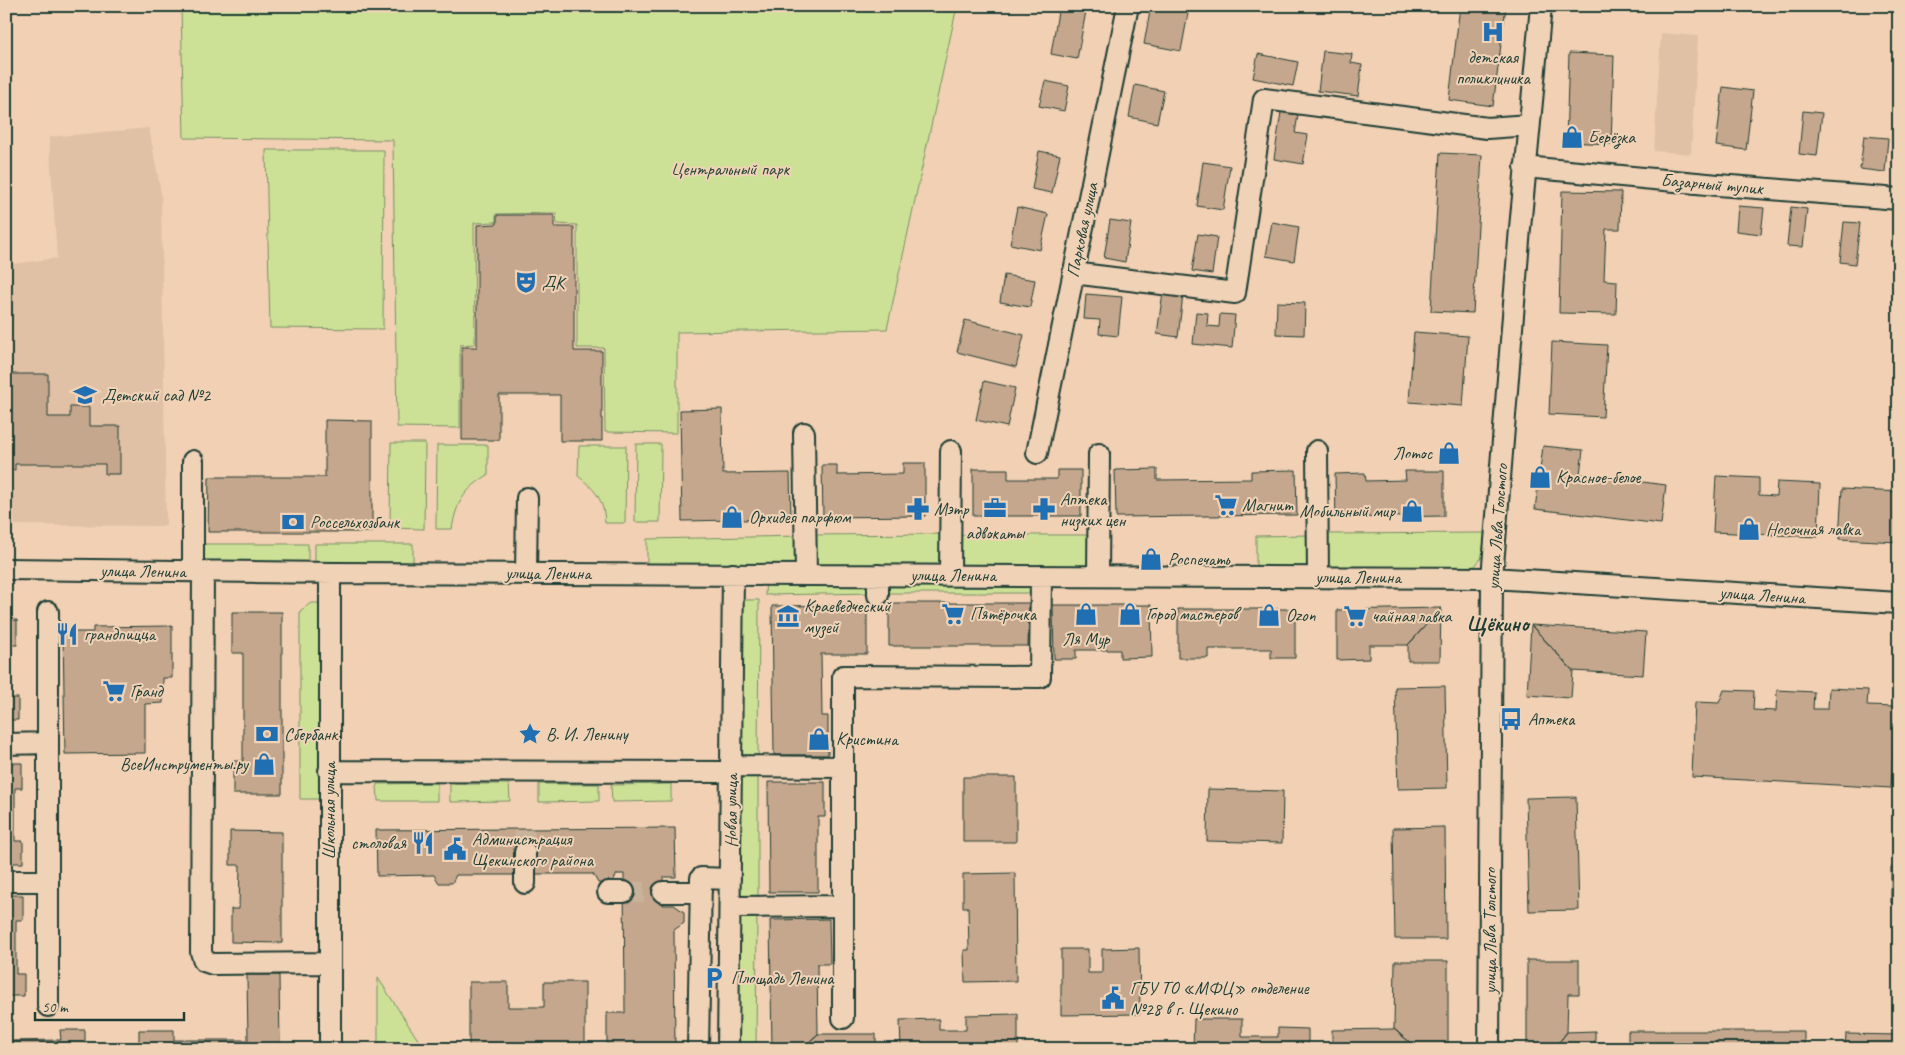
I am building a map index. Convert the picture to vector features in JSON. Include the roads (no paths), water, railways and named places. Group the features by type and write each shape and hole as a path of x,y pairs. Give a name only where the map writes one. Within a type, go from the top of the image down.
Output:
{"street":[{"name":"Парковая улица","path":"1037,453 1128,6"},
{"name":"улица Льва Толстого","path":"1489,1049 1492,578 1540,6"},
{"path":"1073,274 1235,293 1264,99 1487,128 1529,125"},
{"name":"Базарный тупик","path":"1525,167 1899,199"},
{"path":"804,433 806,574"},
{"path":"950,575 951,451"},
{"path":"1317,451 1318,577"},
{"path":"1098,576 1099,454"},
{"path":"192,461 198,571 200,952 204,961 213,964 329,963"},
{"path":"526,573 527,498"},
{"name":"улица Ленина","path":"6,569 330,573 1492,578 1899,603"},
{"name":"Школьная улица","path":"330,573 330,1049"},
{"name":"Новая улица","path":"728,1049 733,574"},
{"path":"878,575 878,595"},
{"path":"844,1018 843,676 1040,677 1041,576"},
{"path":"48,612 48,1006"},
{"path":"6,744 48,744"},
{"path":"329,771 843,767"},
{"path":"525,852 526,882"},
{"path":"698,1049 700,878 730,879"},
{"path":"6,881 48,881"},
{"path":"663,892 700,892"},
{"path":"730,907 843,906"}],"tunnel":[{"path":"524,830 525,852"},
{"path":"624,892 663,892"}],"place":[{"name":"детская поликлиника","path":"1493,32"},
{"name":"Берёзка","path":"1572,137"},
{"name":"ДК","path":"526,282"},
{"name":"Детский сад №2","path":"85,395"},
{"name":"Лотос","path":"1449,453"},
{"name":"Красное-белое","path":"1540,477"},
{"name":"Магнит","path":"1226,505"},
{"name":"адвокаты","path":"995,508"},
{"name":"Мэтр","path":"918,509"},
{"name":"Аптека низких цен","path":"1044,509"},
{"name":"Мобильный мир","path":"1412,511"},
{"name":"Орхидея парфюм","path":"732,517"},
{"name":"Россельхозбанк","path":"293,522"},
{"name":"Носочная лавка","path":"1749,529"},
{"name":"Роспечать","path":"1151,559"},
{"name":"Пятёрочка","path":"953,614"},
{"name":"Ля Мур","path":"1086,614"},
{"name":"Город мастеров","path":"1130,614"},
{"name":"Ozon","path":"1269,615"},
{"name":"Краеведческий музей","path":"788,616"},
{"name":"чайная лавка","path":"1355,616"},
{"name":"грандпицца","path":"67,634"},
{"name":"Гранд","path":"114,691"},
{"name":"Аптека","path":"1511,719"},
{"name":"Сбербанк","path":"267,734"},
{"name":"В. И. Ленину","path":"530,734"},
{"name":"Кристина","path":"819,739"},
{"name":"ВсеИнструменты.ру","path":"264,764"},
{"name":"столовая","path":"423,843"},
{"name":"Администрация Щекинского района","path":"455,849"},
{"name":"Площадь Ленина","path":"714,978"},
{"name":"ГБУ ТО «МФЦ» отделение №28 в г. Щекино","path":"1113,998"}],"district":[{"name":"Щёкино","path":"1498,624"}],"park label":[{"name":"Центральный парк","path":"730,169"}]}
